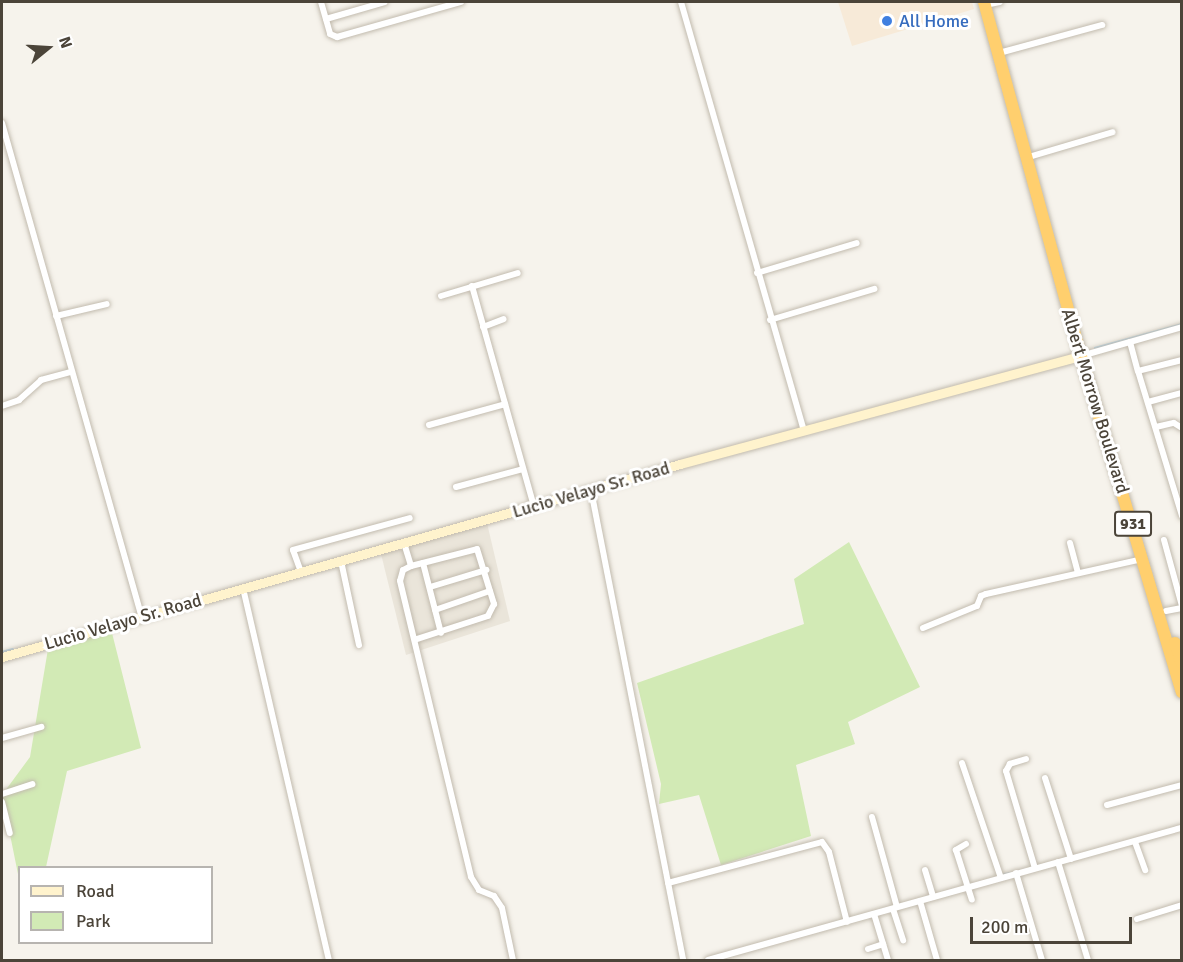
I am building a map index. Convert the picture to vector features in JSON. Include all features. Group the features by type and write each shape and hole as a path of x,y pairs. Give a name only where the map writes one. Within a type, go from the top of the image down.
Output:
{"highway":[{"name":"Albert Morrow Boulevard","path":"985,3 1024,142 1025,157 1182,663"},
{"name":"Albert Morrow Boulevard","path":"1024,142 1032,156 1085,355 1182,692"}],"main road":[{"name":"Lucio Velayo Sr. Road","path":"2,657 591,490 1085,355"}],"street":[{"path":"321,2 330,34 337,37 461,2"},
{"path":"326,19 385,2"},
{"path":"681,2 770,320 804,431"},
{"path":"985,3 1000,2"},
{"path":"999,54 1102,26"},
{"path":"2,123 142,618"},
{"path":"1032,156 1113,132"},
{"path":"2,154 10,152"},
{"path":"757,273 857,243"},
{"path":"441,296 518,273"},
{"path":"472,286 534,506"},
{"path":"770,320 874,289"},
{"path":"56,316 107,304"},
{"path":"483,327 504,319"},
{"name":"Lucio Velayo Sr. Road","path":"1085,355 1182,327"},
{"path":"1130,342 1182,516"},
{"path":"1138,371 1182,360"},
{"path":"2,406 19,400 41,380 71,372"},
{"path":"1148,402 1182,393"},
{"path":"429,425 505,404"},
{"path":"1156,427 1174,423 1182,428"},
{"path":"456,487 523,469"},
{"path":"591,490 683,960"},
{"path":"301,572 293,550 410,518"},
{"path":"1164,540 1182,607 1166,611"},
{"path":"404,543 411,566"},
{"path":"1070,543 1078,573"},
{"path":"417,639 488,616 494,609 486,570 477,549 411,566 403,570 400,581 417,639 471,878 479,890 494,896 502,908 513,960"},
{"path":"923,628 978,606 981,596 986,594 1144,559"},
{"path":"341,561 359,645"},
{"path":"423,563 441,633"},
{"path":"430,587 486,570"},
{"path":"243,588 329,960"},
{"path":"435,610 490,591"},
{"path":"2,738 41,727"},
{"path":"1026,759 1010,764 1006,771 1035,868"},
{"path":"962,763 1001,878"},
{"path":"1045,778 1071,859"},
{"path":"2,794 32,784"},
{"path":"1107,805 1182,785"},
{"path":"2,802 10,833"},
{"path":"872,817 903,940"},
{"path":"708,960 1182,828"},
{"path":"668,883 822,842 829,852 847,921"},
{"path":"1135,842 1145,870"},
{"path":"966,844 956,850 972,900"},
{"path":"1058,862 1088,960"},
{"path":"925,870 933,897"},
{"path":"1016,873 1042,960"},
{"path":"920,901 937,960"},
{"path":"1137,919 1182,905"},
{"path":"874,914 888,960"},
{"path":"868,949 883,944"}],"shaded area":[{"path":"838,2 972,2 974,9 852,46"},
{"path":"487,523 510,621 406,655 381,554"}],"green space":[{"path":"849,542 920,687 848,722 855,744 796,765 811,836 721,865 699,795 659,804 661,784 637,683 804,624 794,579"},
{"path":"111,629 141,748 67,771 46,866 18,866 18,874 2,795 30,757 48,649"}],"waterway":[{"path":"1095,348 1182,324"},
{"path":"2,652 13,649"},
{"path":"1004,874 1011,873"}],"place":[{"name":"All Home","path":"887,21"}]}
